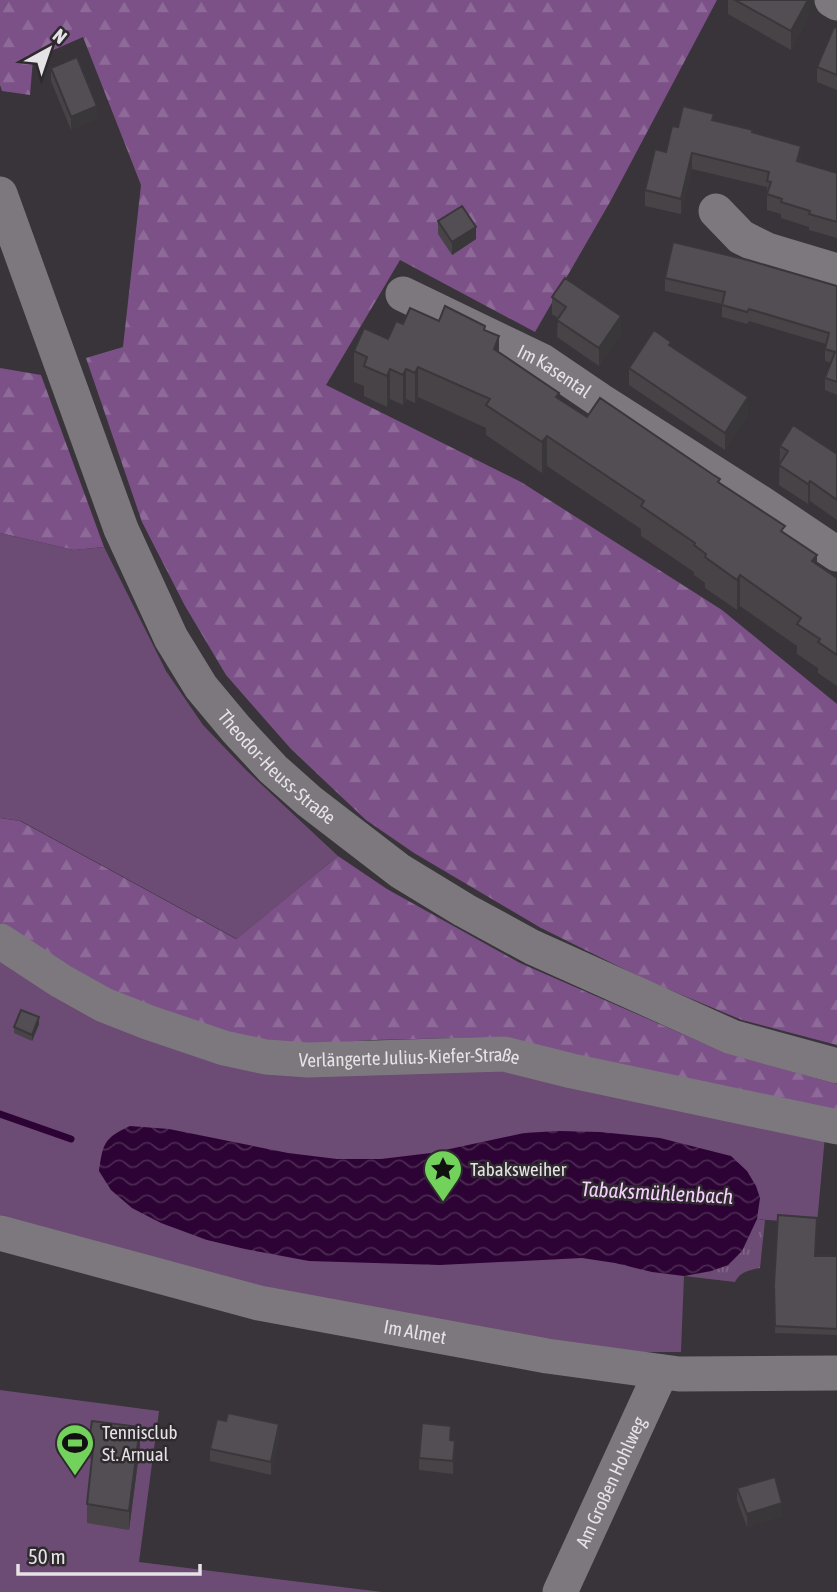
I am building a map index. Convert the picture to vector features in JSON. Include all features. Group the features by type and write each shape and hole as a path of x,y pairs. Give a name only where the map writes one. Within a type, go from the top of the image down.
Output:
{"street":[{"path":"832,0 837,3"},
{"name":"Theodor-Heuss-Straße","path":"0,194 121,529 171,638 201,688 273,769 309,801 400,871 532,947 732,1037 837,1066"},
{"path":"716,211 741,237 766,250 837,271"},
{"name":"Im Kasental","path":"403,294 542,361 837,554"},
{"name":"Verlängerte Julius-Kiefer-Straße","path":"0,941 104,1005 224,1048 266,1057 308,1060 504,1054 837,1127"},
{"name":"Im Almet","path":"0,1233 259,1304 547,1356 660,1373 837,1373"},
{"name":"Am Großen Hohlweg","path":"560,1592 660,1373"}],"green space":[{"path":"0,0 717,0 610,202 535,332 400,260 326,385 521,482 722,610 837,704 837,1045 742,1020 646,980 541,928 414,853 366,820 291,749 226,675 185,606 142,522 86,358 123,347 141,185 83,37 33,59 30,95 2,91"},
{"path":"0,368 41,375 104,547 74,550 0,533"},
{"path":"0,533 74,550 104,547 166,671 203,725 246,770 338,856 237,939 21,821 0,818"},
{"path":"0,818 20,821 236,939 338,856 387,889 520,963 726,1053 837,1084 837,1114 594,1061 503,1037 308,1044 269,1043 227,1034 107,989 0,923"},
{"path":"0,960 176,1045 502,1067 825,1136 817,1224 757,1219 743,1249 732,1262 717,1269 684,1276 681,1352 613,1352 268,1294 0,1224"},
{"path":"757,1219 765,1220 760,1268 742,1274 735,1282 684,1276 728,1265"},
{"name":"Tennisclub St. Arnual","path":"0,1390 159,1411 139,1562 382,1592 0,1592"}],"water":[{"name":"Tabaksweiher","path":"130,1126 169,1129 288,1153 337,1159 381,1159 431,1153 524,1133 600,1132 660,1138 731,1156 747,1171 760,1198 757,1219 742,1251 728,1265 684,1276 582,1258 440,1265 309,1261 207,1240 161,1223 132,1208 111,1190 99,1171 106,1142"}],"building":[{"path":"735,0 808,0 791,31"},
{"path":"834,27 837,28 837,75 817,67"},
{"path":"77,57 97,106 71,117 51,68"},
{"path":"683,106 714,114 712,120 801,146 797,161 837,173 837,222 809,214 810,211 781,202 782,199 767,194 771,182 767,181 769,172 692,153 681,199 645,190 655,149 666,152 672,126 678,127"},
{"path":"462,206 476,227 452,242 438,221"},
{"path":"673,242 837,286 837,382 825,378 835,352 825,349 829,333 749,309 747,312 722,305 725,292 665,278"},
{"path":"565,278 621,316 599,348 557,320 566,307 552,297"},
{"path":"445,306 499,336 494,349 559,393 556,397 587,417 600,398 785,526 781,531 817,555 812,561 837,578 837,655 818,642 820,639 797,624 801,618 740,575 737,580 705,557 706,554 694,545 695,543 641,506 644,501 547,436 542,442 486,405 490,399 418,367 415,373 406,369 403,375 390,369 387,376 364,366 367,357 354,351 364,328 388,339 396,321 403,324 410,308 439,321"},
{"path":"654,330 671,342 669,345 748,397 725,433 629,368"},
{"path":"793,425 837,454 837,500 810,481 808,484 779,465 788,451 780,446"},
{"path":"21,1010 39,1017 32,1035 14,1027"},
{"path":"778,1215 817,1218 815,1256 837,1256 837,1329 775,1326 774,1285"},
{"path":"228,1413 279,1424 271,1462 210,1449 217,1419 226,1421"},
{"path":"92,1421 140,1427 129,1511 87,1504 94,1440 89,1440"},
{"path":"422,1423 451,1426 450,1440 455,1441 453,1461 419,1458"},
{"path":"775,1477 782,1503 747,1514 737,1488"}],"waterway":[{"name":"Tabaksmühlenbach","path":"0,1114 71,1139"}],"place":[{"name":"Tabaksweiher","path":"443,1203"},
{"name":"Tennisclub St. Arnual","path":"75,1477"}]}
